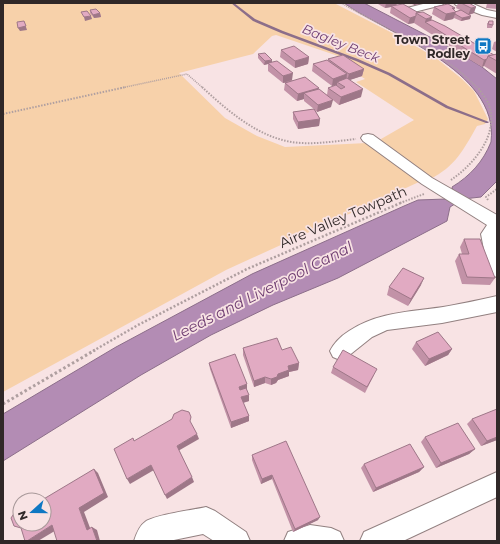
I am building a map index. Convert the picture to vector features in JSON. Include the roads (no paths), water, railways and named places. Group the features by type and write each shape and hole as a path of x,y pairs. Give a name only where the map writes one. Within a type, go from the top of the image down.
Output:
{"street":[{"path":"410,10 439,3"},
{"path":"459,3 466,4 485,13 497,15"},
{"path":"368,138 442,191 497,223 489,234 497,270"},
{"path":"433,306 497,294"},
{"path":"340,350 354,336 381,322 443,315 497,304"},
{"path":"373,541 497,484"},
{"path":"147,541 154,531 206,520 237,541"},
{"path":"297,541 310,538 330,541"}],"water":[{"name":"Leeds and Liverpool Canal","path":"344,3 364,3 451,48 482,67 497,79 497,181 481,197 463,199 450,207 447,221 338,278 273,305 211,335 141,375 3,461 3,414 116,347 252,274 418,200 446,199 454,193 452,187 465,178 480,162 491,142 489,117 478,94 459,74 436,57 411,41 362,15"}],"waterway":[{"name":"Bagley Beck","path":"232,3 254,20 389,74 447,107 487,122"}],"place":[{"name":"Town Street Rodley","path":"483,46"}]}
